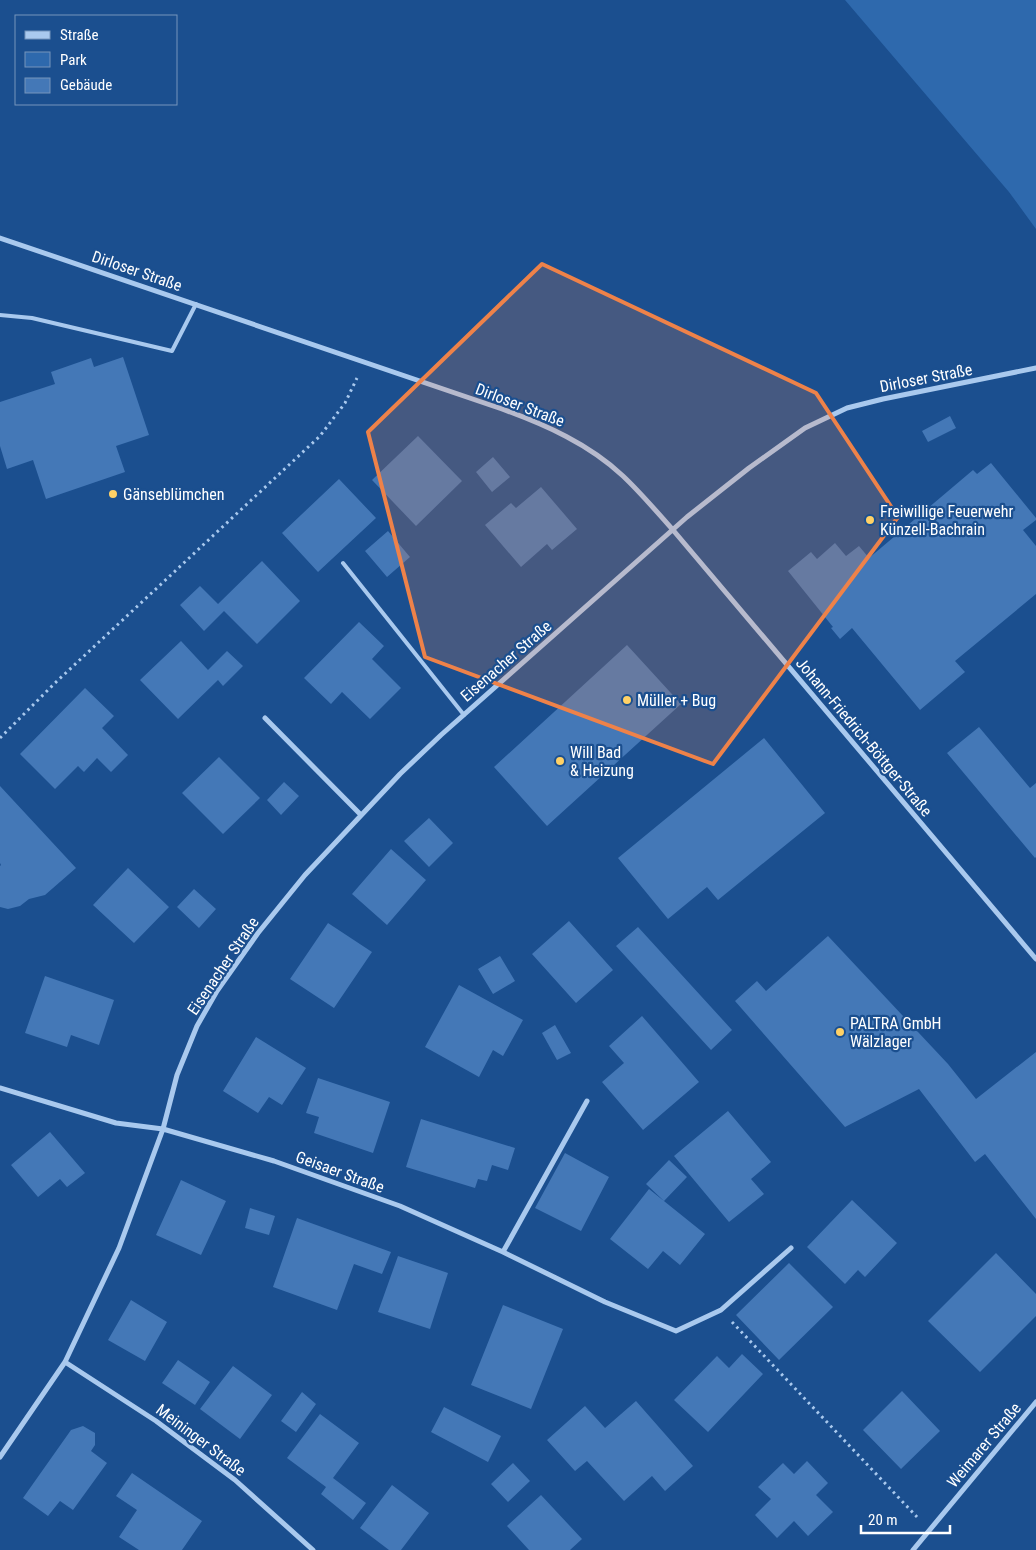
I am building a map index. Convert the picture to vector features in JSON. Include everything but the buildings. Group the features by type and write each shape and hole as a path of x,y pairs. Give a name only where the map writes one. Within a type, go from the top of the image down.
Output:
{"street":[{"name":"Dirloser Straße","path":"0,238 544,425 576,442 623,476 673,530 749,468 805,428 847,408 1036,368"},
{"name":"Eisenacher Straße","path":"0,1456 65,1362 119,1248 163,1130 177,1075 197,1026 217,990 258,933 305,875 400,774 673,530"},
{"name":"Johann-Friedrich-Böttger-Straße","path":"673,530 1036,959"},
{"path":"266,718 361,815"},
{"path":"0,1088 116,1123 163,1130"},
{"path":"503,1252 587,1101"},
{"name":"Geisaer Straße","path":"163,1130 274,1161 382,1200 503,1252 606,1302 676,1331 721,1310 792,1248"},
{"name":"Meininger Straße","path":"65,1362 156,1420 236,1480 313,1550"},
{"name":"Weimarer Straße","path":"913,1550 1036,1402"}],"lane":[{"path":"0,315 32,318 172,352 196,304"},
{"path":"343,563 464,715"}],"path":[{"path":"0,738 55,683 320,436 345,403 364,363"},
{"path":"721,1310 930,1530"}],"highlighted area":[{"path":"542,264 816,393 898,517 713,764 425,657 368,432"}],"green space":[{"path":"845,0 1036,0 1036,229 1009,192"}],"place":[{"name":"Gänseblümchen","path":"113,494"},
{"name":"Freiwillige Feuerwehr Künzell-Bachrain","path":"870,520"},
{"name":"Müller + Bug","path":"627,700"},
{"name":"Will Bad & Heizung","path":"560,761"},
{"name":"PALTRA GmbH Wälzlager","path":"840,1032"}]}
